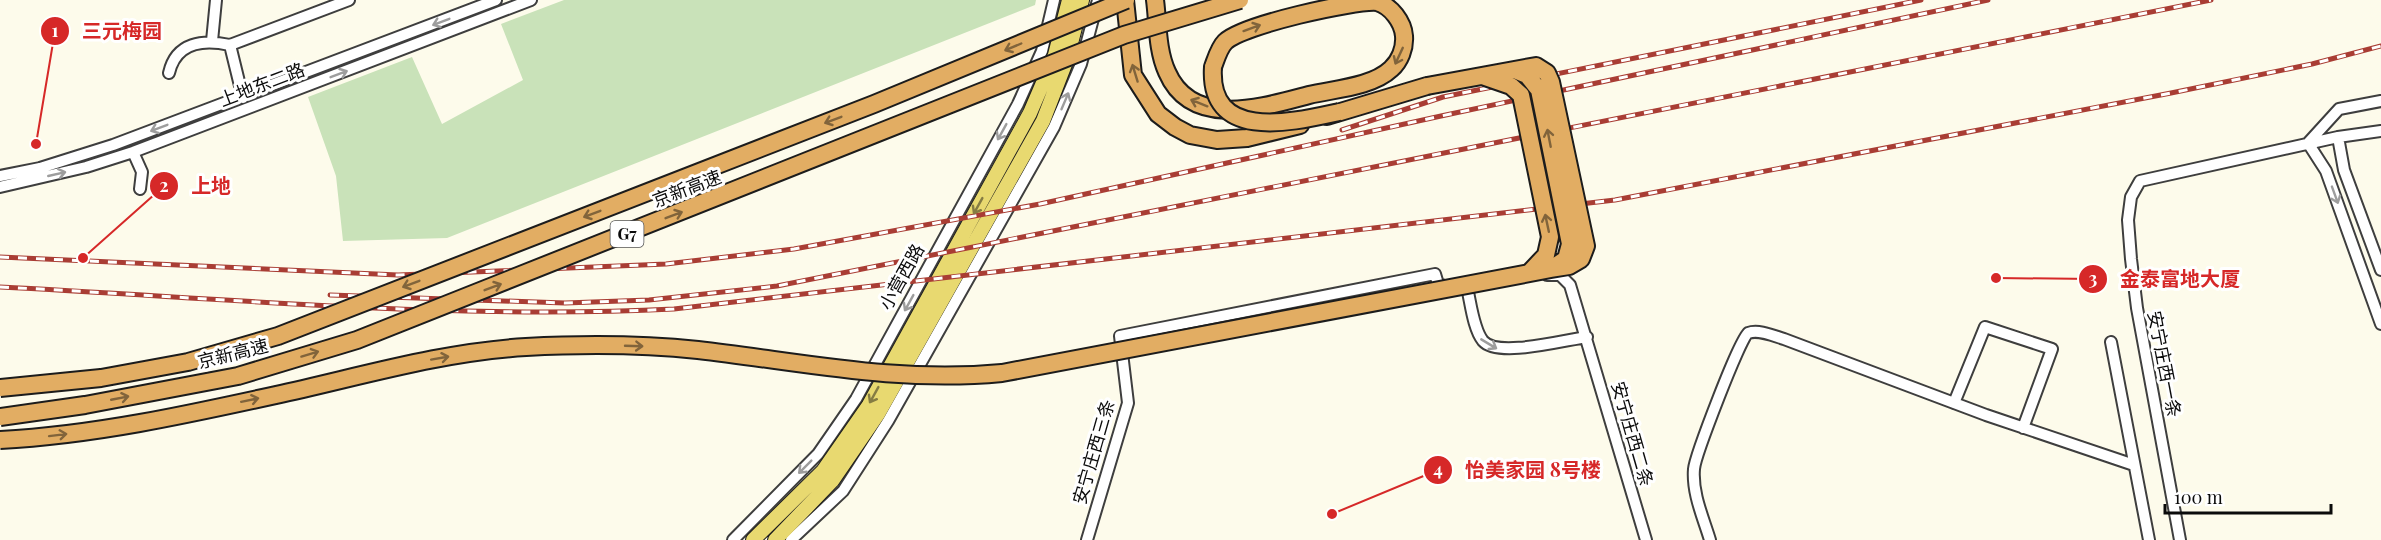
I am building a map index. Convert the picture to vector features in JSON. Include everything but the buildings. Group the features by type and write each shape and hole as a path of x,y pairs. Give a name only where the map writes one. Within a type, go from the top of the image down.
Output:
{"highway":[{"path":"0,440 60,435 164,420 406,363 525,347 613,345 672,348 904,376 965,376 1002,373 1569,266 1581,259 1586,246 1551,82 1542,68 1536,66 1427,86 1247,138 1217,140 1190,135 1175,128 1158,114 1133,75 1125,0"},
{"name":"京新高速","path":"0,388 101,378 188,362 278,336 874,105 1125,0"},
{"path":"1155,0 1160,49 1167,72 1185,97 1198,104 1222,110 1245,110 1265,106 1372,80 1393,68 1400,58 1404,34 1401,23 1378,2 1355,1 1249,28 1224,42 1213,67 1215,93 1235,116 1247,121 1266,124 1298,121 1339,112"},
{"name":"京新高速","path":"0,417 85,405 238,376 357,340 1125,35 1240,0"},
{"path":"1481,76 1510,86 1521,95 1550,237 1546,255 1529,273"}],"main road":[{"name":"小营西路","path":"753,540 823,471 869,405 1030,113 1055,55 1069,0"},
{"path":"775,540 832,481 878,414 1042,120 1067,59 1082,0"}],"street":[{"path":"212,41 216,0"},
{"path":"170,73 172,61 187,45 212,41 230,45 349,0"},
{"name":"上地东二路","path":"0,176 75,158 243,98 496,0"},
{"name":"上地东二路","path":"0,186 86,167 133,152 531,0"},
{"name":"小营西路","path":"733,540 818,454 856,399 1018,104 1042,51 1054,0"},
{"path":"791,540 843,491 888,421 1054,127 1081,64 1098,0"},
{"path":"230,45 243,98"},
{"path":"2381,101 2339,109 2308,143 2326,171 2381,324"},
{"name":"安宁庄西一条","path":"2180,540 2136,308 2128,220 2131,196 2140,181 2308,143 2381,131"},
{"path":"2338,137 2344,170 2381,270"},
{"path":"133,152 142,172 140,189"},
{"name":"安宁庄西三条","path":"1087,540 1128,403 1120,336 1435,274 1438,284 1467,292"},
{"name":"安宁庄西二条","path":"1467,292 1548,274 1560,275 1570,285 1646,540"},
{"path":"1467,292 1481,339 1489,346 1511,348 1587,337"},
{"path":"1954,403 1984,327 2052,349 2023,428"},
{"path":"1710,540 1695,491 1694,467 1732,364 1744,336 1749,333 1757,332 1784,339 2023,428 2134,465"},
{"path":"2111,342 2149,540"}],"green space":[{"path":"564,0 1036,0 1035,5 447,238 343,241 336,176 308,97 412,57 442,124 523,80 501,24"}],"railway":[{"path":"1342,130 1443,97 1921,0"},
{"path":"0,257 398,275 666,264 794,249 1040,204 1988,0"},
{"path":"330,295 565,303 649,300 777,286 2211,0"},
{"path":"0,287 422,310 590,312 674,309 1615,200 2171,93 2312,64 2381,46"}],"place":[{"name":"三元梅园","path":"36,144"},
{"name":"上地","path":"83,258"},
{"name":"金泰富地大厦","path":"1996,278"},
{"name":"怡美家园 8号楼","path":"1332,514"}]}
